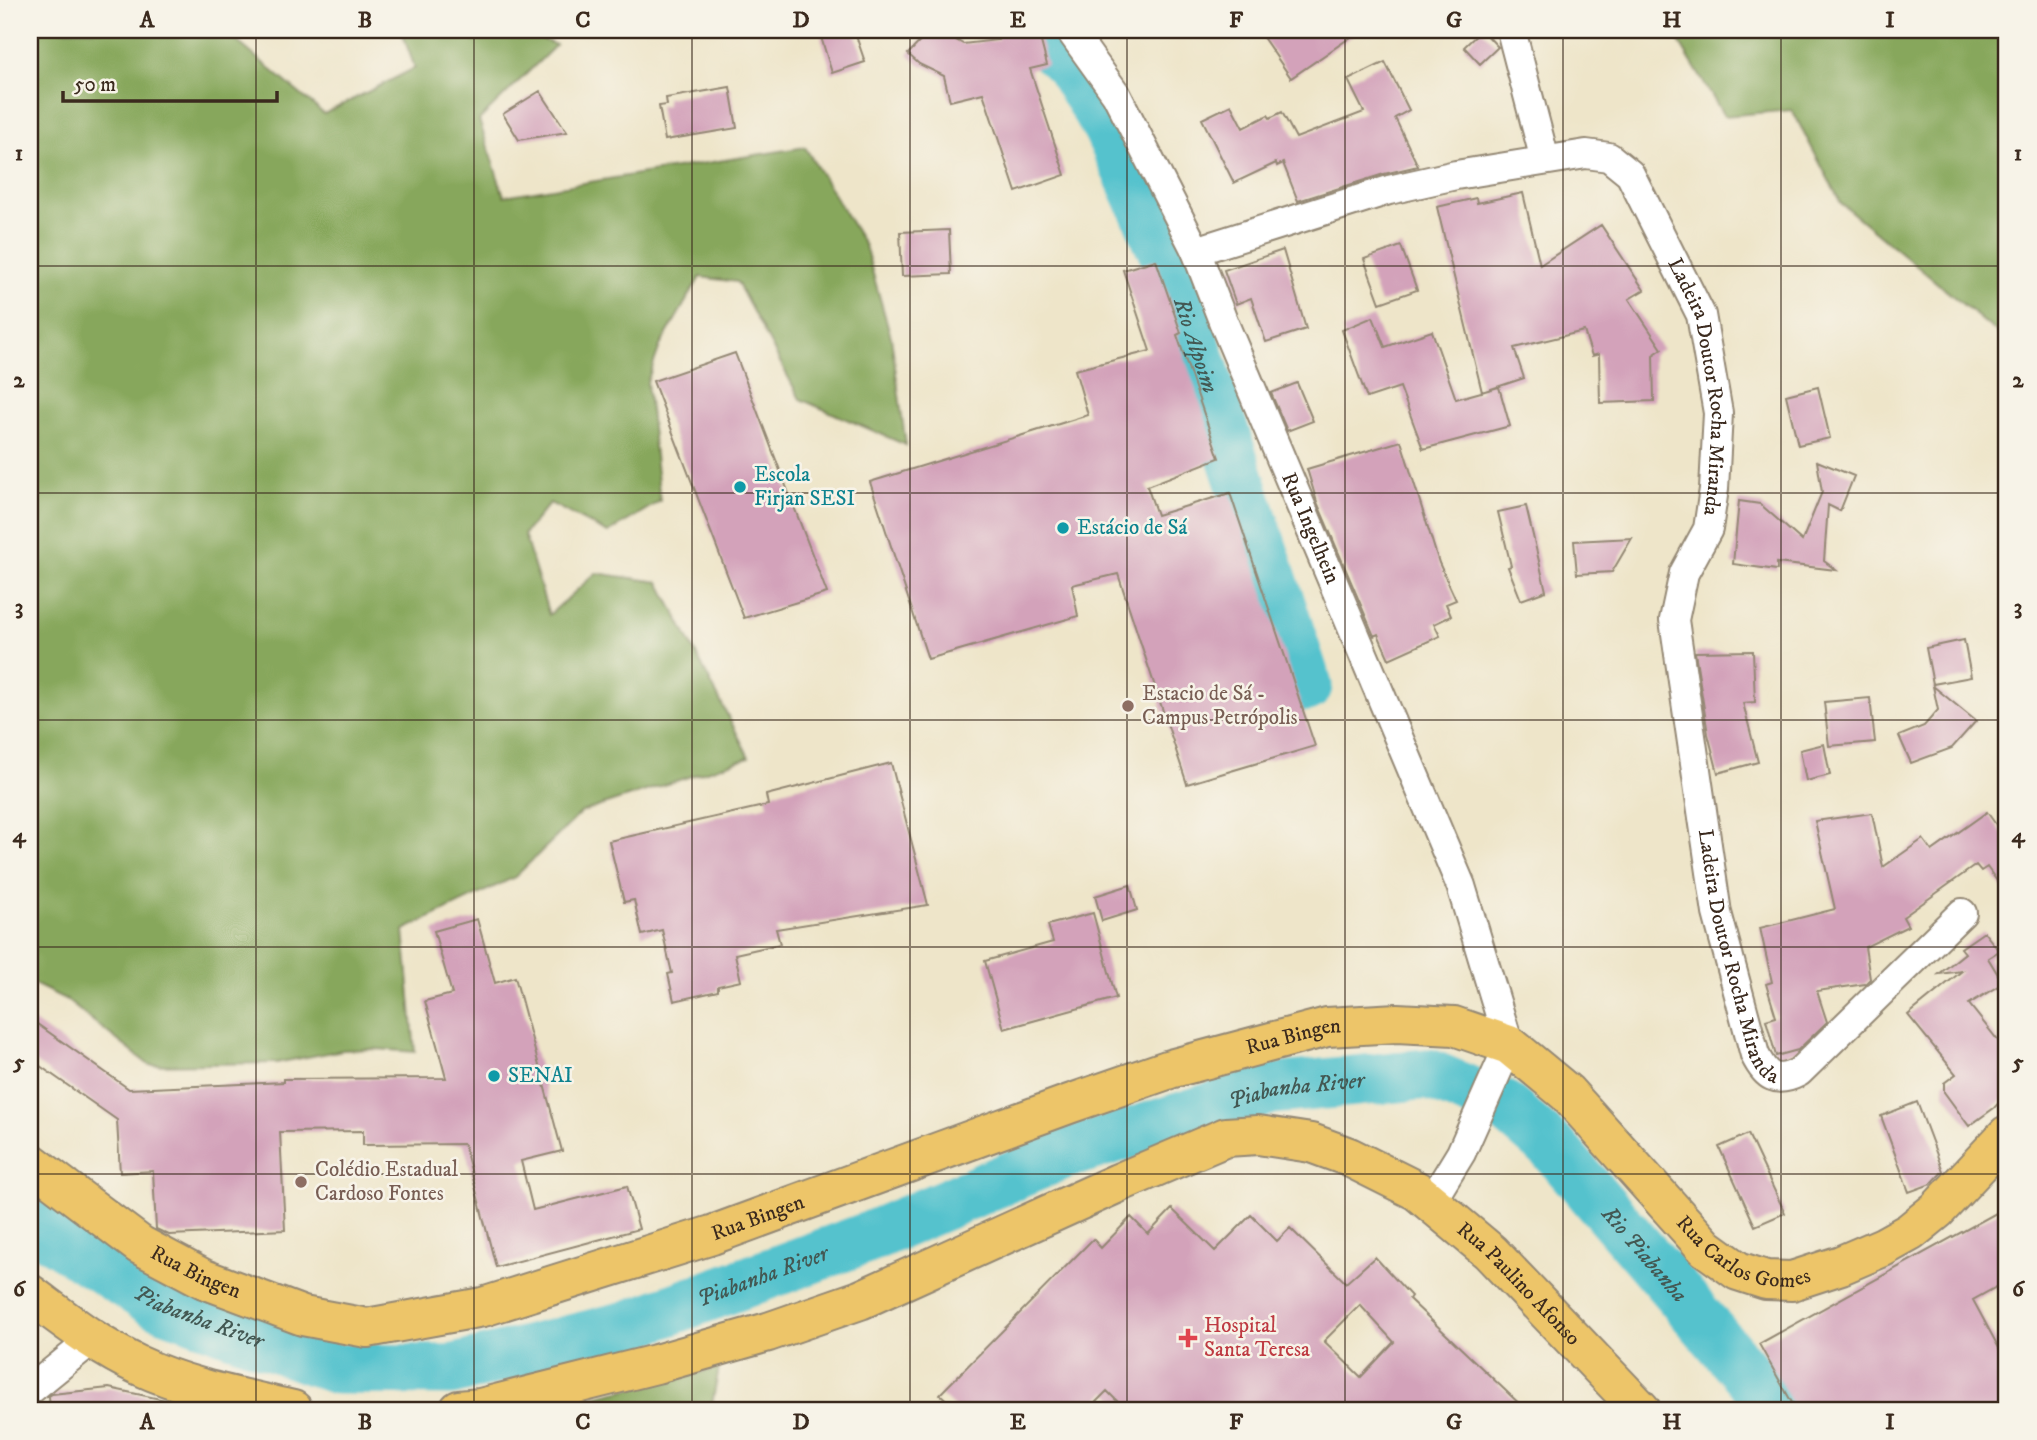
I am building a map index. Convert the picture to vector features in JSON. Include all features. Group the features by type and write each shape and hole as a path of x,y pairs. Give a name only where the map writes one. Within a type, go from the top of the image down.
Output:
{"main road":[{"name":"Rua Bingen","path":"30,1163 140,1245 204,1279 303,1316 366,1328 483,1307 712,1235 1170,1069 1327,1027 1397,1023 1454,1026 1508,1045"},
{"name":"Rua Carlos Gomes","path":"1508,1045 1567,1093 1706,1248 1738,1271 1766,1280 1792,1281 1841,1265 1910,1232 1937,1210 2007,1135"},
{"path":"458,1410 481,1408 656,1364 768,1332 860,1300 1118,1183 1226,1138 1258,1135 1311,1143 1392,1177 1431,1202"},
{"name":"Rua Paulino Afonso","path":"1431,1202 1490,1252 1641,1410"},
{"path":"30,1294 93,1339 137,1365 200,1389 293,1410"}],"street":[{"name":"Rua Ingelhein","path":"1070,30 1116,94 1196,251 1461,886 1508,1045"},
{"path":"1511,30 1545,160"},
{"name":"Ladeira Doutor Rocha Miranda","path":"1196,251 1389,190 1456,175 1586,154 1609,157 1630,174 1701,315 1718,413 1714,489 1708,529 1684,573 1674,620 1717,913 1755,1055 1762,1070 1785,1079 1799,1072 1962,913"},
{"path":"1431,1202 1461,1153 1508,1045"},
{"path":"30,1390 93,1339"}],"green space":[{"path":"30,30 232,30 232,37 324,114 415,68 401,30 521,30 556,45 479,120 504,196 805,147 865,246 891,337 906,445 800,399 737,282 700,277 660,346 647,382 660,501 608,533 550,503 524,534 549,615 596,573 659,582 749,757 582,812 515,877 404,930 415,1052 343,1050 276,1063 149,1065 65,999 30,982"},
{"path":"1672,30 2007,30 2007,341 1841,203 1792,110 1724,116"},
{"path":"719,1368 711,1410 537,1410"}],"building":[{"path":"842,30 854,30 865,62 832,73 821,37"},
{"path":"931,30 938,30 963,44 998,40 995,30 1038,30 1047,65 1030,69 1065,175 1016,192 983,93 950,101 944,76 919,64 908,54"},
{"path":"1258,30 1361,30 1291,78"},
{"path":"1482,30 1498,47 1480,64 1464,47"},
{"path":"1385,62 1409,110 1395,118 1418,166 1298,201 1283,163 1277,166 1276,163 1234,183 1202,119 1231,105 1243,128 1268,115 1270,118 1282,112 1296,138 1364,112 1348,80"},
{"path":"730,87 737,128 665,140 659,106 667,105 666,98"},
{"path":"540,91 567,132 519,140 503,114"},
{"path":"1523,193 1540,265 1601,225 1644,290 1629,299 1662,349 1653,355 1654,401 1600,403 1599,354 1592,356 1584,331 1514,348 1524,378 1482,392 1437,207 1476,198 1477,203"},
{"path":"949,230 951,274 902,276 900,232"},
{"path":"1401,246 1417,290 1380,303 1364,259"},
{"path":"1283,250 1306,329 1266,342 1251,298 1236,304 1224,270"},
{"name":"Estácio de Sá","path":"1156,260 1181,333 1177,335 1219,458 1147,486 1157,515 1230,493 1315,746 1187,784 1118,574 1072,585 1078,616 928,659 870,482 1088,415 1075,370 1150,351 1123,270"},
{"path":"1373,317 1385,347 1432,331 1456,399 1499,387 1510,426 1423,449 1400,387 1367,398 1342,330"},
{"name":"Escola Firjan SESI","path":"735,353 827,593 744,618 653,381"},
{"path":"1297,383 1313,421 1287,431 1271,393"},
{"path":"1818,387 1830,438 1798,445 1786,395"},
{"path":"1401,441 1439,563 1456,600 1446,604 1451,616 1434,624 1440,636 1389,659 1378,634 1374,636 1317,502 1307,469"},
{"path":"1817,461 1854,476 1840,511 1828,505 1824,561 1836,570 1777,563 1777,570 1733,564 1739,501 1760,504 1802,541 1822,492"},
{"path":"1526,506 1546,591 1521,600 1508,567 1511,566 1498,512"},
{"path":"1632,538 1612,572 1577,574 1574,541"},
{"path":"1964,640 1971,677 1933,684 1926,648"},
{"path":"1753,651 1755,702 1743,703 1758,762 1718,773 1708,734 1695,652"},
{"path":"1933,686 1976,721 1952,748 1911,763 1899,736 1924,726 1938,710"},
{"path":"1870,698 1875,742 1829,746 1824,702"},
{"path":"1824,744 1830,775 1806,781 1800,750"},
{"path":"891,763 928,905 776,929 780,944 735,954 741,981 718,986 718,991 674,1001 668,974 672,973 662,930 642,935 634,900 624,902 609,841 768,805 766,795"},
{"path":"1987,812 2007,840 2007,895 1987,867 1981,871 1976,865 1903,917 1908,926 1865,947 1870,979 1865,984 1817,991 1827,1022 1798,1050 1776,1056 1766,1020 1776,1017 1766,984 1772,982 1760,928 1835,909 1815,821 1872,813 1883,867 1923,839 1932,851"},
{"path":"1130,885 1137,910 1102,921 1095,896"},
{"path":"1093,913 1116,998 1004,1029 985,961 1053,942 1048,925"},
{"path":"477,919 495,983 515,977 562,1151 521,1161 533,1210 627,1186 639,1229 496,1267 464,1144 363,1145 363,1131 280,1132 285,1230 169,1235 156,1229 153,1171 120,1173 117,1120 30,1059 30,1019 129,1089 284,1082 284,1079 446,1078 425,1001 452,994 434,931"},
{"path":"1984,932 1999,951 1988,958 2003,983 1969,1004 2007,1052 2007,1094 1994,1108 1969,1126 1944,1092 1944,1083 1956,1074 1908,1015 1962,971 1939,974 1965,953 1961,948"},
{"path":"1917,1102 1943,1171 1931,1184 1909,1192 1881,1116"},
{"path":"1748,1134 1785,1213 1755,1226 1719,1147"},
{"path":"2007,1207 2007,1281 1973,1300 2007,1363 2007,1410 1796,1410 1759,1344"},
{"name":"Hospital Santa Teresa","path":"1172,1209 1215,1251 1251,1215 1277,1241 1290,1228 1346,1283 1375,1257 1411,1296 1409,1299 1526,1410 1126,1410 1107,1391 1088,1410 957,1410 940,1394 1093,1239 1101,1248 1131,1217 1148,1234","holes":["1360,1305 1394,1342 1361,1377 1324,1341"]},
{"path":"109,1388 165,1400 164,1410 50,1410 49,1396 52,1394"}],"waterway":[{"name":"Rio Alpoim","path":"1033,30 1069,65 1108,128 1169,264 1307,686"},
{"name":"Piabanha River","path":"30,1223 156,1303 337,1369 451,1370 627,1326 869,1237 1061,1155 1271,1089 1428,1074 1504,1106 1555,1150 1778,1410"}],"place":[{"name":"Escola Firjan SESI","path":"740,487"},
{"name":"Estácio de Sá","path":"1063,528"},
{"name":"Estacio de Sá - Campus Petrópolis","path":"1128,706"},
{"name":"SENAI","path":"494,1076"},
{"name":"Colédio Estadual Cardoso Fontes","path":"301,1182"},
{"name":"Hospital Santa Teresa","path":"1188,1338"}],"water label":[{"name":"Rio Piabanha","path":"1645,1255"}]}
